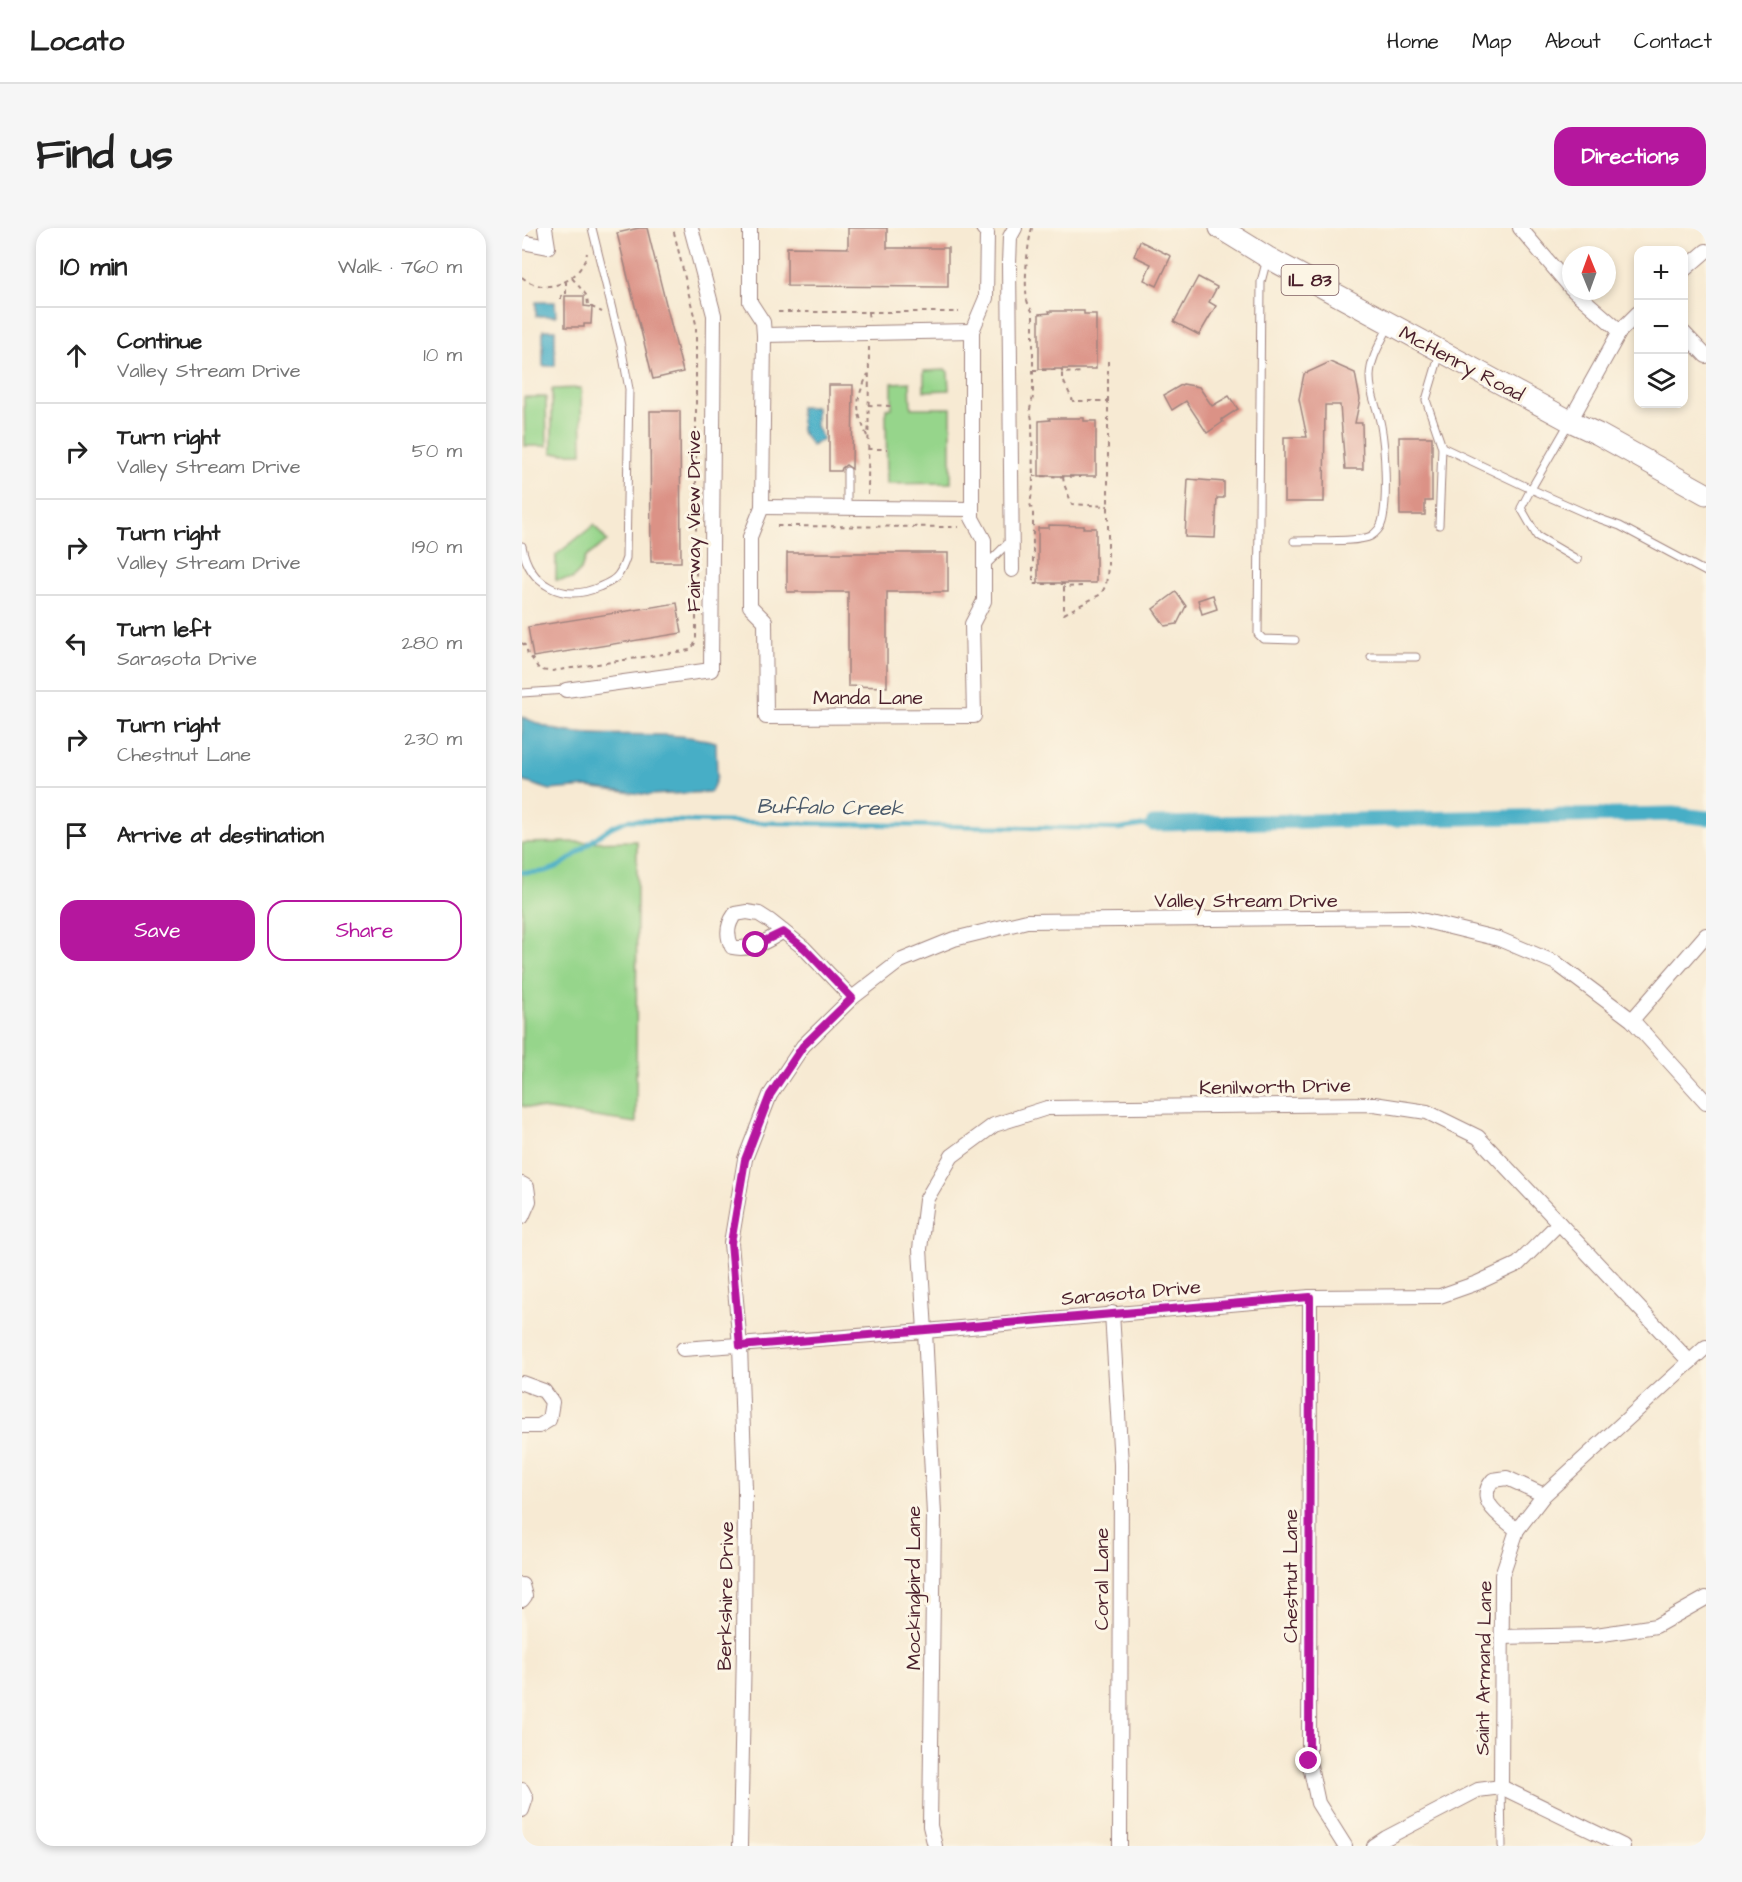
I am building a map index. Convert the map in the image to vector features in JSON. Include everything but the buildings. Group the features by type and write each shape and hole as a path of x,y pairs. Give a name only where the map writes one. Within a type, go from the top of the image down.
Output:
{"main road":[{"name":"McHenry Road","path":"1220,228 1267,257 1706,494"}],"street":[{"path":"522,242 548,247 545,228"},
{"name":"Fairway View Drive","path":"566,690 711,670 714,315 692,228"},
{"name":"Manda Lane","path":"750,228 750,302 763,322 764,335 762,507 750,537 750,606 765,621 766,717 974,716 972,624 984,602 984,540 972,518 972,331 986,298 987,233 983,228"},
{"path":"1012,570 1009,264 1010,237 1015,228"},
{"path":"1520,228 1562,277"},
{"path":"1688,266 1706,251"},
{"path":"1585,300 1620,331"},
{"path":"1570,421 1620,331 1634,317"},
{"path":"764,335 972,331"},
{"path":"1688,338 1706,356"},
{"path":"762,507 972,509"},
{"name":"Valley Stream Drive","path":"740,1346 731,1243 745,1160 770,1095 803,1046 852,998 900,961 954,939 1027,921 1409,917 1499,939 1556,963 1632,1020 1706,1102"},
{"path":"783,932 804,948 852,998"},
{"path":"1632,1020 1706,935"},
{"name":"Kenilworth Drive","path":"925,1331 920,1249 926,1200 952,1156 994,1125 1047,1108 1374,1104 1427,1112 1478,1137 1690,1362"},
{"path":"522,1184 527,1187 529,1201 522,1217"},
{"name":"Sarasota Drive","path":"683,1349 925,1331 1310,1297 1440,1296 1477,1284 1518,1264 1559,1223"},
{"name":"Chestnut Lane","path":"1310,1297 1309,1761 1318,1803 1346,1846"},
{"name":"Coral Lane","path":"1112,1313 1121,1464 1120,1846"},
{"name":"Mockingbird Lane","path":"925,1331 934,1515 930,1826 935,1846"},
{"name":"Berkshire Drive","path":"740,1346 745,1489 740,1846"},
{"name":"Saint Armand Lane","path":"1501,1786 1502,1575 1517,1530 1544,1495 1706,1347"},
{"path":"522,1383 544,1390 552,1402 549,1420 539,1426 522,1426"},
{"path":"1517,1530 1493,1510 1487,1495 1488,1485 1494,1480 1508,1478 1544,1495"},
{"path":"522,1585 525,1596 522,1600"},
{"path":"1502,1637 1596,1635 1656,1626 1706,1598"},
{"path":"1374,1846 1478,1790 1501,1786 1623,1846"},
{"path":"522,1790 526,1798 522,1810"}],"lane":[{"path":"522,546 528,565 537,577 556,591 581,593 594,590 616,578 626,558 629,388 627,370 592,228"},
{"path":"1267,257 1261,282 1258,634 1263,639 1295,640"},
{"path":"1294,541 1359,539 1370,536 1382,524 1385,508 1384,443 1381,423 1371,391 1370,375 1372,360 1390,324"},
{"path":"1439,525 1442,447 1426,400 1441,350"},
{"path":"1570,421 1521,508 1537,536 1578,560"},
{"path":"1442,447 1531,489 1620,526 1706,572"},
{"path":"847,508 848,471"},
{"path":"984,567 1011,540"},
{"path":"1371,657 1416,657"},
{"path":"522,693 566,690"},
{"path":"1501,1786 1502,1846"}],"path":[{"path":"522,643 540,671 552,671 690,650 696,640 696,324 673,228"},
{"path":"1032,228 1028,244 1027,295 1033,314 1033,397 1030,409 1033,476 1030,504 1033,512 1033,584 1065,584 1064,615 1101,594 1106,585 1108,567 1108,362"},
{"path":"522,277 543,286 566,282 584,264 588,249"},
{"path":"572,278 587,296 588,305 614,316"},
{"path":"561,299 566,295 566,282"},
{"path":"778,312 959,312"},
{"path":"868,312 868,527"},
{"path":"1033,370 1062,370 1062,378 1073,400 1108,401"},
{"path":"868,439 858,412 857,399 869,372"},
{"path":"1062,373 1083,372"},
{"path":"868,405 892,405"},
{"path":"868,449 887,449"},
{"path":"1033,476 1081,477"},
{"path":"1064,477 1064,484 1072,504 1108,506"},
{"path":"777,526 958,527"},
{"path":"1064,587 1082,586"}],"green space":[{"path":"946,370 949,390 924,391 924,371"},
{"path":"910,382 911,408 951,408 951,483 887,484 886,409 892,408 892,383"},
{"path":"581,388 582,453 552,453 552,389"},
{"path":"524,397 546,397 547,446 525,446"},
{"path":"594,525 607,541 585,558 581,570 572,579 556,580 556,555"},
{"path":"637,841 636,1123 522,1106 522,843"}],"water":[{"path":"536,302 555,302 556,316 536,316"},
{"path":"543,330 555,330 555,366 543,366"},
{"path":"800,407 816,407 816,426 823,439 812,446 801,431"},
{"path":"522,717 553,729 577,733 676,736 716,742 717,777 711,792 649,795 587,787 550,790 522,781"}],"waterway":[{"path":"1153,824 1673,814 1706,818"},
{"name":"Buffalo Creek","path":"522,872 549,870 559,866 609,828 628,820 1119,829 1153,824"}],"route":[{"path":"756,945 783,932 804,948 852,998 803,1046 770,1095 745,1160 731,1243 740,1346 1310,1297 1309,1761"}]}
